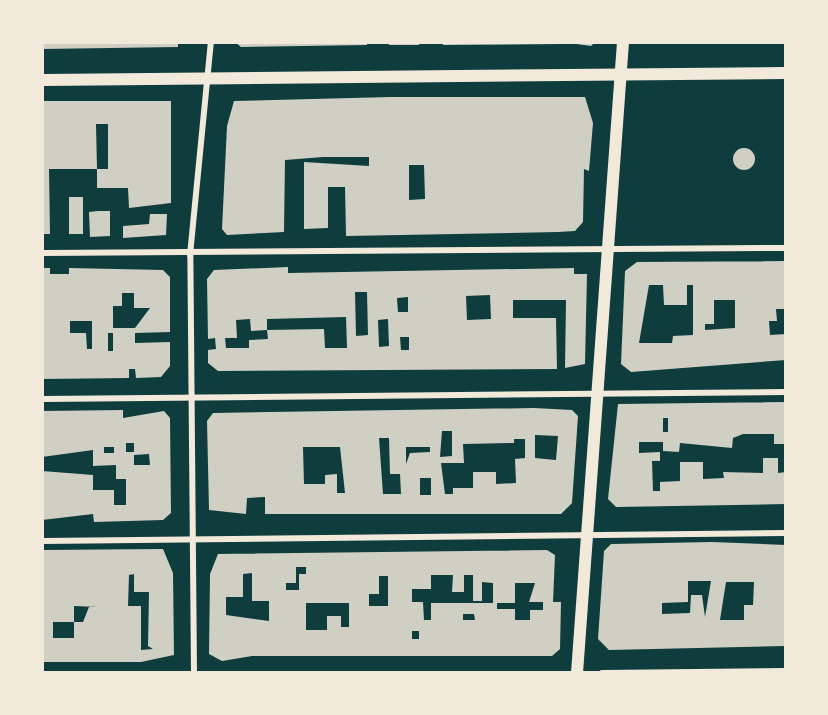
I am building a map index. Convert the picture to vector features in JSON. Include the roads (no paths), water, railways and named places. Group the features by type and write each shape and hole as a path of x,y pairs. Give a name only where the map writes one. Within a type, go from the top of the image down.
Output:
{"main road":[{"path":"577,673 623,42"},
{"path":"42,80 786,72"}],"street":[{"path":"194,673 190,255 211,42"},
{"path":"42,253 190,255 786,248"},
{"path":"42,399 786,392"},
{"path":"42,541 786,534"},
{"path":"602,673 786,671"}]}
